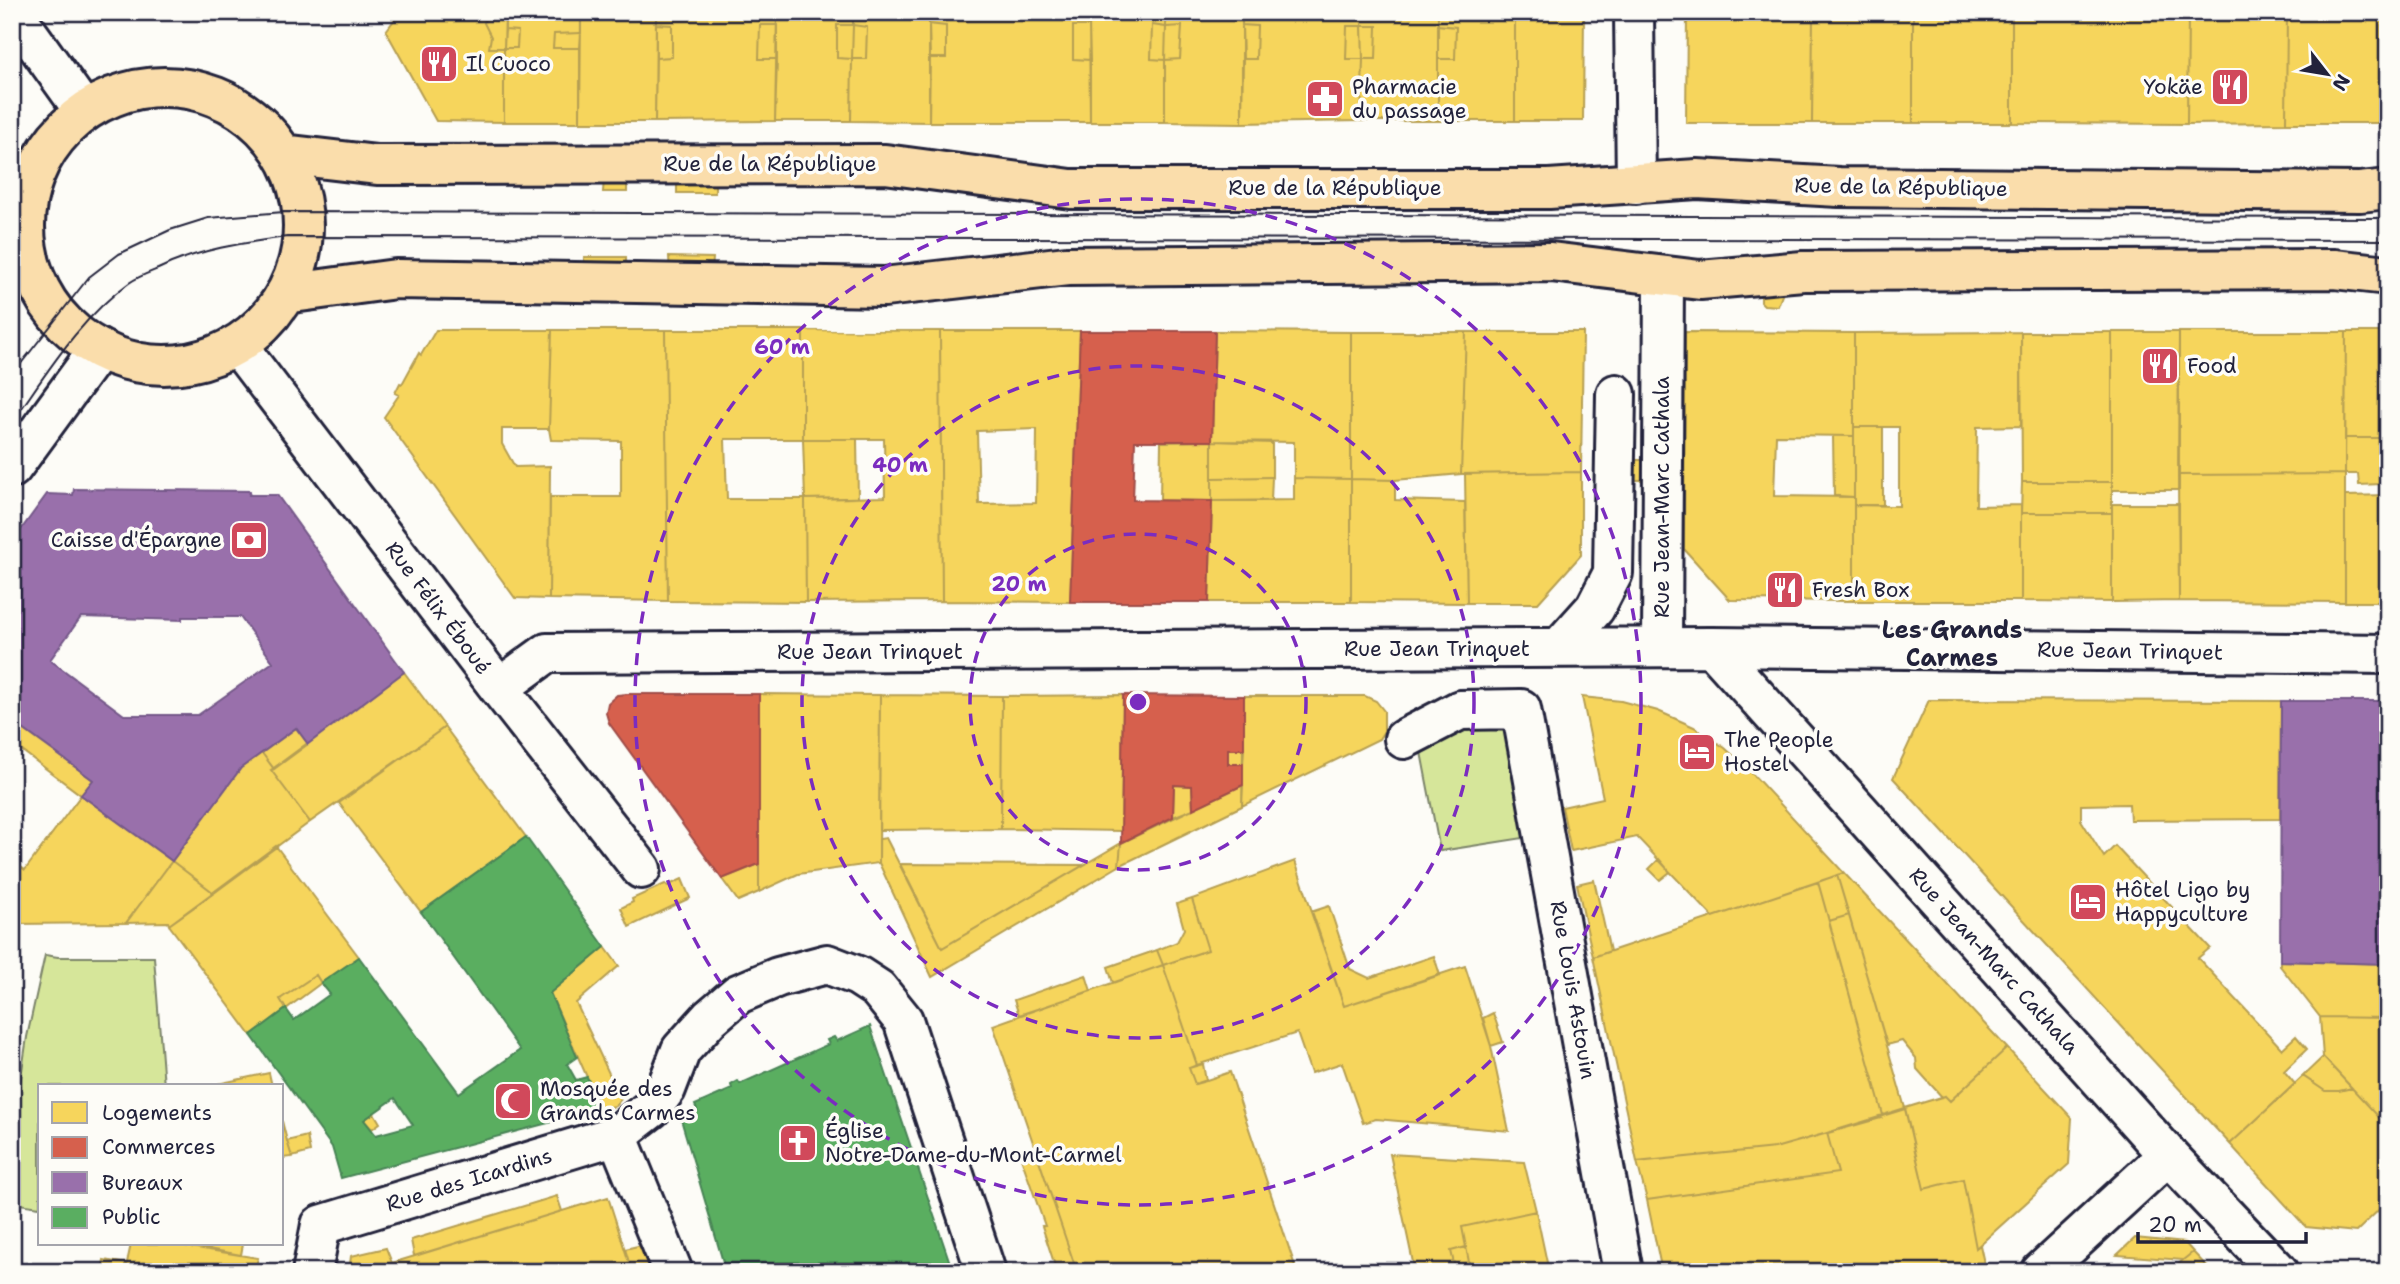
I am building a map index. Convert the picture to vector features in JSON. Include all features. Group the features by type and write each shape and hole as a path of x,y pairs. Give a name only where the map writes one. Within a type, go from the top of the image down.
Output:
{"main road":[{"path":"171,86 215,96 254,119 284,154 298,188 303,224 299,260 285,294 261,325 237,345 195,361 157,365 119,359 76,335 57,316 36,282 17,221 36,170 56,138 85,111 125,92 171,86"},
{"name":"Rue de la République","path":"284,154 377,165 414,166 885,164 1071,189 1549,189 1697,179 1839,187 2360,192 2388,189"},
{"path":"285,294 396,279 884,287 1068,266 1552,262 1700,280 1803,271 2320,269 2388,275"}],"street":[{"path":"13,12 85,111"},
{"path":"1634,12 1636,184"},
{"name":"Rue Jean-Marc Cathala","path":"1662,647 1640,372 1664,276"},
{"name":"Rue Félix Éboué","path":"237,345 641,869"},
{"path":"12,468 99,349"},
{"path":"1559,648 1595,608 1613,573 1640,372"},
{"name":"Rue Jean-Marc Cathala","path":"1712,646 2168,1155 2279,1272"},
{"name":"Rue Jean Trinquet","path":"499,688 547,653 1712,646 2388,654"},
{"name":"Rue Louis Astouin","path":"1404,739 1460,710 1521,709 1623,1272"},
{"path":"673,1272 617,1135 652,1108 666,1090 681,1049 709,1018 738,994 778,977 827,964 858,976 878,989 903,1020 985,1272"},
{"name":"Rue des Icardins","path":"312,1272 321,1225 617,1135"},
{"path":"2041,1272 2168,1155"}],"green space":[{"path":"1465,728 1516,730 1530,837 1440,851 1421,752"},
{"path":"45,955 154,957 164,1084 38,1084 38,1207 12,1203 12,1138 27,1037"}],"building: Logements":[{"path":"400,12 487,12 484,23 491,37 489,48 504,48 504,122 436,121 386,31"},
{"path":"487,12 505,12 504,48 489,48 491,37 484,23"},
{"path":"505,12 581,12 581,33 554,34 553,48 580,48 580,122 504,122 504,48 517,48 518,31 505,30"},
{"path":"581,12 656,12 655,122 580,122"},
{"path":"656,12 777,12 777,25 760,25 759,59 777,59 775,121 655,122 656,58 672,57 672,25 656,24"},
{"path":"777,12 853,12 853,25 837,25 837,58 852,59 851,121 775,121"},
{"path":"853,12 929,12 929,122 851,121 852,59 866,59 867,27 853,25"},
{"path":"929,12 1089,12 1089,26 1073,26 1073,59 1090,60 1090,122 929,122 930,58 946,58 946,26 929,24"},
{"path":"1089,12 1166,12 1166,27 1152,25 1151,59 1165,60 1165,122 1090,122"},
{"path":"1166,12 1242,12 1242,123 1165,122 1165,60 1180,59 1182,26 1166,27"},
{"path":"1242,12 1362,12 1362,26 1347,26 1346,59 1363,59 1361,121 1242,123 1243,59 1256,59 1257,26 1242,25"},
{"path":"1362,12 1438,12 1438,121 1361,121 1363,59 1376,59 1377,26 1362,26"},
{"path":"1438,12 1515,12 1515,121 1438,121 1438,59 1455,59 1456,27 1438,25"},
{"path":"1515,12 1584,12 1583,121 1515,121"},
{"path":"1687,12 1813,12 1812,123 1686,123"},
{"path":"1813,12 1913,12 1913,123 1812,123"},
{"path":"1913,12 2012,12 2012,123 1913,123"},
{"path":"2012,12 2188,12 2187,124 2012,123"},
{"path":"2188,12 2287,12 2286,123 2187,124"},
{"path":"2287,12 2388,12 2388,123 2286,123"},
{"path":"656,24 672,25 672,57 656,58"},
{"path":"929,24 946,26 946,58 930,58"},
{"path":"760,25 777,25 777,59 759,59"},
{"path":"837,25 853,25 852,59 837,58"},
{"path":"853,25 867,27 866,59 852,59"},
{"path":"1152,25 1166,27 1165,60 1151,59"},
{"path":"1242,25 1257,26 1256,59 1243,59"},
{"path":"1438,25 1456,27 1455,59 1438,59"},
{"path":"1073,26 1089,26 1090,60 1073,59"},
{"path":"1182,26 1180,59 1165,60 1166,27"},
{"path":"1347,26 1362,26 1363,59 1346,59"},
{"path":"1362,26 1377,26 1376,59 1363,59"},
{"path":"505,30 518,31 517,48 504,48"},
{"path":"581,33 580,48 553,48 554,34"},
{"path":"604,179 627,179 627,192 603,192"},
{"path":"677,179 715,180 715,193 677,193"},
{"path":"584,257 626,257 626,271 584,270"},
{"path":"669,257 713,258 712,271 670,271"},
{"path":"1779,292 1782,295 1778,306 1764,305 1761,302 1761,294"},
{"path":"436,330 552,330 549,429 502,429 502,444 515,467 550,466 549,599 515,598 384,417 399,395 395,393 400,383 402,384 419,353 421,355"},
{"path":"552,330 665,330 668,601 549,599 550,497 621,497 621,441 551,440"},
{"path":"665,330 803,330 803,439 725,439 727,499 805,499 806,602 668,601"},
{"path":"803,330 940,331 942,601 806,602 805,499 885,497 884,439 803,439"},
{"path":"940,331 1080,331 1070,602 942,601","holes":["1037,429 1036,503 979,504 977,431"]},
{"path":"1215,331 1351,332 1351,479 1294,478 1294,442 1212,441"},
{"path":"1351,332 1466,332 1461,474 1395,480 1351,479"},
{"path":"1466,332 1583,332 1581,472 1461,474"},
{"path":"1685,332 1854,333 1854,436 1776,435 1774,496 1854,497 1854,601 1730,600 1684,549"},
{"path":"2021,332 2021,426 1977,427 1976,506 2021,505 2021,601 1854,601 1854,505 1899,506 1899,427 1854,427 1854,333"},
{"path":"2021,332 2112,332 2112,482 2022,482"},
{"path":"2112,332 2179,332 2179,490 2112,490"},
{"path":"2179,332 2346,332 2345,474 2178,475"},
{"path":"2346,332 2388,332 2388,438 2345,438"},
{"path":"1854,427 1883,427 1883,505 1854,505"},
{"path":"1833,436 1854,436 1854,497 1834,496"},
{"path":"2345,438 2388,438 2388,474 2381,474 2381,484 2359,485 2358,474 2345,474"},
{"path":"803,439 857,439 858,498 805,499"},
{"path":"1212,441 1212,501 1160,500 1161,442"},
{"path":"1212,441 1272,443 1272,477 1212,478"},
{"path":"1626,460 1647,460 1647,480 1626,480"},
{"path":"1581,472 1581,555 1538,603 1467,603 1465,474"},
{"path":"2345,474 2345,602 2179,601 2178,475"},
{"path":"1272,477 1271,501 1212,501 1212,478"},
{"path":"1294,478 1351,479 1351,602 1209,602 1212,501 1294,500"},
{"path":"1351,479 1395,480 1395,500 1465,502 1467,603 1351,602"},
{"path":"2022,482 2112,482 2112,513 2021,513"},
{"path":"2388,495 2388,602 2345,602 2345,496"},
{"path":"2112,504 2179,504 2179,601 2112,602"},
{"path":"2021,513 2112,513 2112,602 2021,601"},
{"path":"404,672 445,727 310,822 271,770"},
{"path":"759,694 880,695 879,863 798,874 759,892"},
{"path":"880,695 1002,696 1001,829 879,830"},
{"path":"1123,695 1121,831 1001,829 1002,696"},
{"path":"1244,696 1365,696 1376,701 1384,711 1384,731 1379,739 1242,806"},
{"path":"1582,697 1621,701 1658,711 1694,727 1725,748 1747,768 1844,873 1713,917 1637,837 1571,851 1562,807 1603,798"},
{"name":"Hôtel Ligo by Happyculture","path":"1929,700 2281,701 2280,819 2130,820 2129,804 2081,805 2081,820 2104,857 2115,846 2210,948 2198,958 2282,1049 2296,1036 2307,1049 2284,1071 2295,1084 2230,1144 1893,778"},
{"path":"445,727 526,837 421,912 339,803"},
{"path":"296,728 308,744 274,769 262,753"},
{"path":"23,729 93,780 81,795 13,744"},
{"path":"1228,749 1244,749 1243,764 1228,764"},
{"path":"262,753 274,769 271,770 310,822 214,893 172,861 241,768"},
{"path":"1174,785 1192,786 1193,809 1173,817"},
{"path":"1243,785 1242,806 1119,866 1121,843"},
{"path":"81,795 172,861 126,923 12,924 12,861 25,870"},
{"path":"886,838 942,948 1121,843 1119,866 932,977 879,863 879,839"},
{"path":"276,846 359,957 321,983 316,975 280,999 286,1009 251,1035 169,925"},
{"path":"1659,859 1670,872 1660,880 1649,869"},
{"path":"172,861 214,893 169,925 168,922 126,923"},
{"path":"1295,861 1344,1006 1465,966 1491,1046 1509,1131 1376,1119 1363,1123 1342,1063 1311,1073 1297,1033 1197,1065 1163,965 1208,950 1192,899"},
{"path":"759,864 759,892 738,901 722,879"},
{"path":"900,864 1084,865 942,948"},
{"path":"1844,873 2007,1048 1950,1101 1945,1096 1942,1097 1917,1069 1916,1058 1902,1041 1887,1045 1837,875"},
{"path":"1837,875 1849,915 1829,921 1818,882"},
{"path":"682,879 690,898 629,927 621,908 633,902 632,899"},
{"path":"1594,880 1610,951 1593,957 1577,884"},
{"path":"1818,882 1883,1115 1879,1116 1881,1118 1775,1148 1637,1162 1593,957"},
{"path":"1192,899 1208,950 1163,965 1157,950 1177,942 1184,929 1177,904"},
{"path":"1329,906 1350,969 1369,978 1434,956 1440,975 1344,1006 1311,912"},
{"path":"1849,915 1905,1108 1883,1115 1829,921"},
{"path":"605,947 619,966 576,1003 621,1099 615,1106 601,1109 550,993"},
{"path":"1157,950 1163,965 1113,983 1108,967"},
{"path":"2280,961 2388,964 2388,1018 2320,1017 2280,966"},
{"path":"1163,965 1197,1065 1189,1068 1195,1084 1230,1072 1297,1272 1077,1272 993,1025"},
{"path":"316,975 321,983 286,1009 280,999"},
{"path":"1086,975 1091,991 1019,1015 1014,1000"},
{"path":"1493,1013 1503,1042 1491,1046 1483,1018"},
{"path":"2320,1017 2388,1018 2388,1127 2323,1057"},
{"path":"2007,1048 2072,1118 2069,1164 1976,1248 1963,1179 1924,1189 1905,1108 1945,1096 1950,1101"},
{"path":"2323,1057 2352,1088 2325,1091 2303,1076"},
{"path":"1203,1064 1206,1081 1195,1084 1189,1068"},
{"path":"269,1073 272,1084 217,1084"},
{"path":"2303,1076 2325,1091 2352,1088 2388,1127 2388,1201 2356,1232 2306,1227 2230,1144"},
{"path":"1905,1109 1924,1189 1963,1179 1976,1248 1980,1245 1985,1268 1975,1272 1662,1272 1647,1200 1838,1173 1827,1133"},
{"path":"374,1113 380,1123 372,1129 364,1120"},
{"path":"284,1129 287,1141 292,1157 284,1158"},
{"path":"1827,1133 1838,1173 1647,1200 1637,1162 1775,1148"},
{"path":"307,1136 310,1152 292,1157 287,1141"},
{"path":"1035,1147 1077,1272 1057,1272 1042,1226 1045,1226 1019,1152"},
{"path":"1390,1154 1524,1162 1536,1211 1462,1227 1466,1247 1451,1251 1456,1272 1415,1272"},
{"path":"557,1196 562,1211 414,1256 411,1240"},
{"path":"608,1197 632,1272 361,1272 392,1263"},
{"path":"1536,1211 1549,1272 1471,1272 1462,1227"},
{"path":"2135,1238 2185,1243 2193,1252 2183,1260 2117,1255"},
{"path":"642,1245 650,1272 632,1272 625,1249"},
{"path":"131,1246 184,1246 258,1258 255,1272 125,1272"},
{"path":"192,1246 243,1246 241,1255"},
{"path":"1466,1247 1471,1272 1456,1272 1451,1251"},
{"path":"386,1248 392,1263 361,1272 349,1272 351,1256"},
{"path":"2193,1252 2212,1272 2170,1272 2183,1260"},
{"path":"104,1260 127,1264 125,1272 102,1272"}],"building: Commerces":[{"path":"1080,331 1215,331 1212,441 1135,441 1133,500 1212,501 1209,602 1070,602"},
{"path":"759,694 759,864 722,879 609,723 606,713 608,703 617,695"},
{"path":"1123,695 1244,696 1244,749 1228,749 1228,764 1243,764 1243,785 1193,809 1192,786 1174,785 1173,817 1121,843"}],"building: Bureaux":[{"path":"74,489 250,491 249,495 277,495 404,672 308,744 296,728 241,768 172,861 81,795 93,780 23,729 12,744 12,542 47,494 73,495","holes":["81,617 182,620 182,617 240,617 273,662 198,715 124,715 50,660"]},
{"path":"2281,701 2388,701 2388,964 2280,961"}],"building: Public":[{"path":"526,837 605,947 550,993 577,1057 567,1064 576,1080 587,1077 601,1109 341,1178 332,1147 251,1035 286,1009 294,1020 330,994 321,983 359,957 459,1093 520,1050 421,912","holes":["395,1098 413,1125 376,1135 364,1120"]},
{"name":"Église Notre-Dame-du-Mont-Carmel","path":"870,1026 953,1272 726,1272 680,1116 697,1110 695,1105 732,1089 731,1085 738,1081 740,1084 829,1044 827,1040 834,1037 837,1041"}],"tram line":[{"path":"12,375 89,277 119,254 170,230 208,218 284,212 2388,218"},
{"path":"12,422 80,329 111,297 132,281 173,262 205,252 237,244 287,237 2388,240"}],"place":[{"name":"Il Cuoco","path":"439,64"},
{"name":"Yokäe","path":"2230,87"},
{"name":"Pharmacie du passage","path":"1325,99"},
{"name":"Food","path":"2160,366"},
{"name":"Caisse d'Épargne","path":"249,540"},
{"name":"Fresh Box","path":"1785,590"},
{"name":"The People Hostel","path":"1697,752"},
{"name":"Hôtel Ligo by Happyculture","path":"2088,902"},
{"name":"Mosquée des Grands Carmes","path":"513,1101"},
{"name":"Église Notre-Dame-du-Mont-Carmel","path":"798,1143"}],"district":[{"name":"Les Grands Carmes","path":"1952,644"}]}
